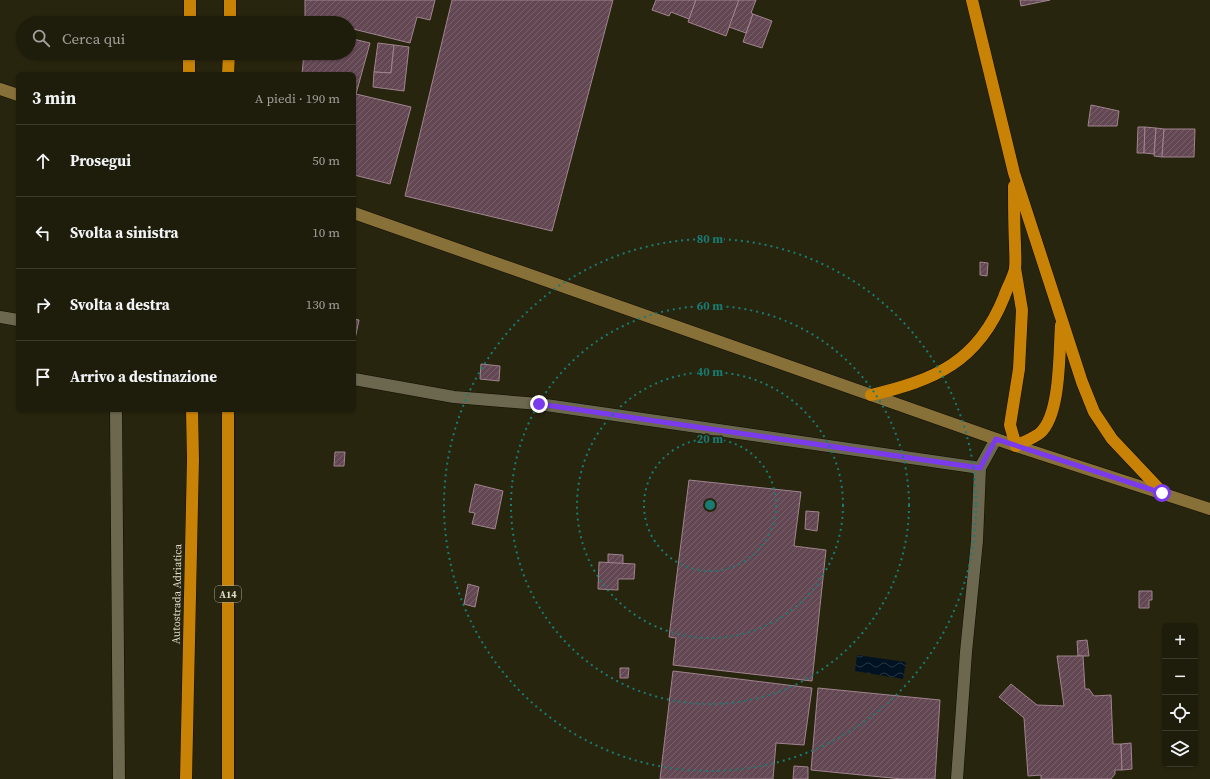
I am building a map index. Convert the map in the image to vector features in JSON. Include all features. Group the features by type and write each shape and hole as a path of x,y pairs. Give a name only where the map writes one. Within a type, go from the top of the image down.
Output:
{"highway":[{"path":"190,0 190,16"},
{"path":"972,0 1014,173 1082,382 1094,412 1112,438 1162,493"},
{"path":"189,72 190,60"},
{"path":"228,72 229,60"},
{"path":"1014,173 1015,268 1022,310 1018,369 1010,426 1016,446 1040,433 1049,418 1057,389 1061,319"},
{"path":"871,395 922,381 966,355 977,343 998,312 1015,268"},
{"name":"Autostrada Adriatica","path":"186,779 193,459 192,412"},
{"name":"A14","path":"228,412 228,779"}],"main road":[{"path":"0,89 16,94"},
{"path":"356,214 1016,446 1210,509"}],"street":[{"path":"0,317 16,320"},
{"path":"356,379 454,397 539,404 980,468"},
{"path":"116,412 119,779"},
{"path":"957,779 966,652 977,541 980,468 996,439"}],"water":[{"path":"857,655 906,662 903,679 855,671"}],"building":[{"path":"305,0 435,0 430,20 417,17 410,43 356,30 356,16 305,16"},
{"path":"452,0 613,0 552,231 405,196"},
{"path":"656,0 696,0 689,19 671,12 669,16 652,10"},
{"path":"696,0 739,0 726,36 688,22"},
{"path":"739,0 756,0 746,33 729,27"},
{"path":"1020,0 1050,0 1021,6"},
{"path":"753,14 772,21 762,48 743,42"},
{"path":"356,40 370,43 356,94 356,72 302,72 303,60 356,60"},
{"path":"378,43 394,45 391,73 374,72"},
{"path":"394,45 409,47 404,91 373,87 374,72 391,73"},
{"path":"356,94 411,107 390,184 356,176"},
{"path":"1091,105 1119,111 1117,126 1088,126"},
{"path":"1138,127 1145,127 1144,153 1137,153"},
{"path":"1145,127 1156,128 1154,154 1144,153"},
{"path":"1156,128 1164,129 1162,157 1154,156"},
{"path":"1164,129 1195,129 1194,157 1162,157"},
{"path":"980,262 988,263 987,276 980,275"},
{"path":"356,319 359,320 356,334"},
{"path":"481,364 500,366 499,381 480,379"},
{"path":"335,452 345,452 344,466 334,466"},
{"path":"689,480 801,492 794,546 826,550 812,681 673,665 676,638 669,637"},
{"path":"475,484 503,491 495,529 472,524 475,513 469,512"},
{"path":"806,511 819,512 817,531 805,529"},
{"path":"608,554 623,555 623,564 608,563"},
{"path":"599,562 635,564 634,579 618,579 618,590 598,589"},
{"path":"468,584 479,587 475,607 464,604"},
{"path":"1139,591 1152,591 1152,600 1149,600 1149,608 1139,608"},
{"path":"1087,640 1089,656 1078,656 1077,641"},
{"path":"1057,656 1083,656 1085,689 1089,689 1094,696 1111,695 1113,744 1121,744 1122,770 1115,770 1115,774 1111,779 1041,779 1041,775 1028,776 1024,718 999,697 1011,684 1037,705 1064,706"},
{"path":"620,668 629,668 628,678 620,678"},
{"path":"673,671 812,688 804,745 776,743 773,779 660,779"},
{"path":"818,688 940,700 935,779 902,779 811,770"},
{"path":"1131,743 1132,769 1122,770 1121,744"},
{"path":"794,766 808,767 808,779 793,779"}],"route":[{"path":"539,404 980,468 996,439 1162,493"}]}
